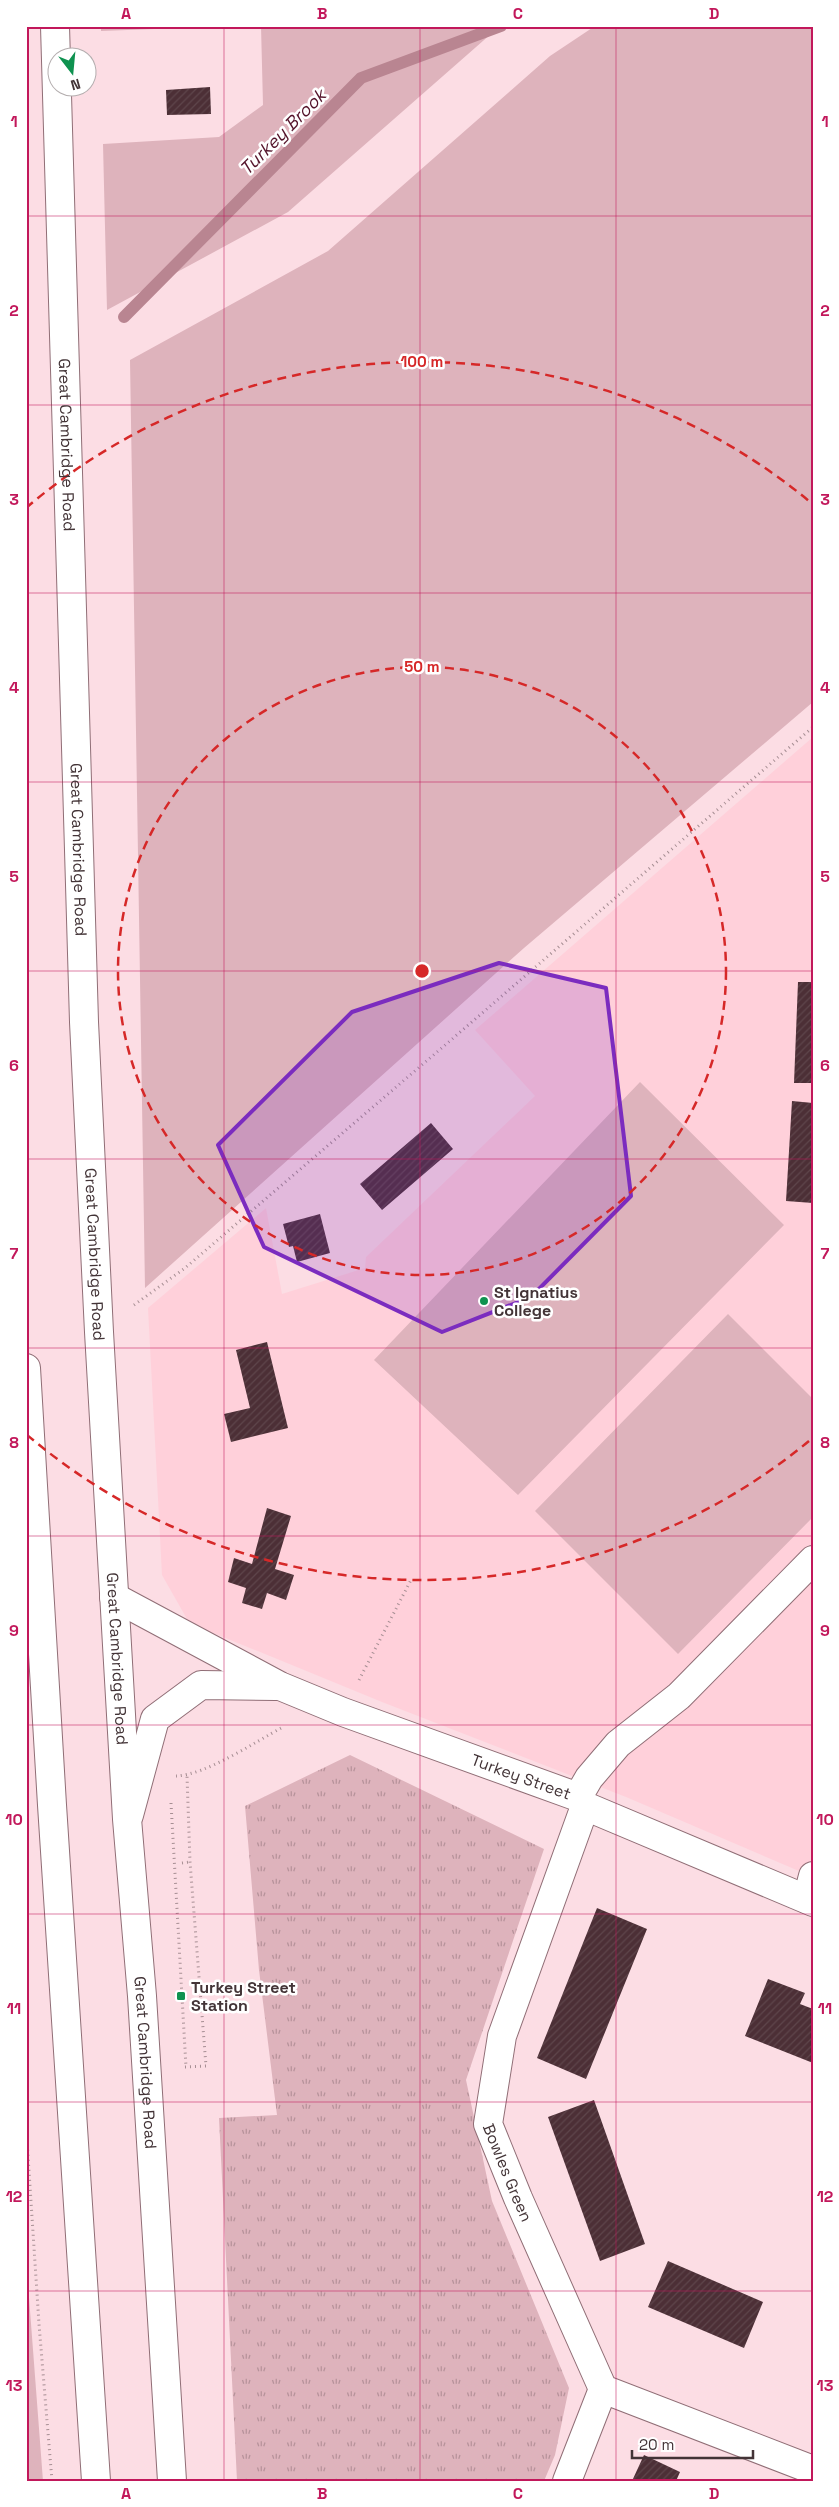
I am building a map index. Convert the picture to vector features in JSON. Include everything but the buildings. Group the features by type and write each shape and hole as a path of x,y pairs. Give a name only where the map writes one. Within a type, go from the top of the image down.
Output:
{"main road":[{"name":"Great Cambridge Road","path":"55,26 84,1012 99,1332 128,1819 142,1996 172,2481"},
{"path":"26,1368 34,1624 96,2481"},
{"name":"Bowles Green","path":"603,2389 518,2198 488,2124 502,2036 593,1772 618,1744 679,1696 813,1560"},
{"name":"Turkey Street","path":"114,1597 280,1686 811,1892"},
{"name":"Turkey Street","path":"128,1819 155,1719 201,1685 280,1686"},
{"path":"567,2481 603,2389 813,2470"}],"path":[{"path":"99,1332 192,1262 444,1047 813,727"},
{"path":"344,1712 412,1578"},
{"path":"169,1776 187,1776 206,1768 284,1726"},
{"path":"187,1776 190,1862 206,2066"},
{"path":"170,1796 186,2067"},
{"path":"182,1863 190,1862"},
{"path":"26,2125 39,2324 52,2481"}],"highlighted area":[{"path":"499,963 606,988 631,1196 531,1297 442,1332 264,1247 218,1145 352,1012"}],"shaded area":[{"name":"St Ignatius College","path":"813,737 813,1877 626,1797 382,1702 211,1632 187,1619 162,1575 148,1308 266,1208 282,1294 365,1268 366,1257 535,1096 475,1030"}],"green space":[{"path":"101,26 234,26 101,31"},
{"path":"261,26 500,26 288,212 107,310 103,144 219,137 263,105"},
{"path":"595,26 813,26 813,702 524,948 145,1288 130,360 328,251 550,56"},
{"path":"640,1082 784,1225 518,1495 374,1360"},
{"path":"728,1314 813,1399 813,1517 678,1654 535,1511"},
{"path":"350,1755 544,1849 466,2080 492,2201 569,2388 555,2455 544,2481 237,2481 219,2118 277,2115 259,1970 245,1806"},
{"path":"26,2258 43,2481 26,2481"}],"waterway":[{"name":"Turkey Brook","path":"124,317 361,78 501,26"}],"place":[{"name":"St Ignatius College","path":"484,1301"},
{"name":"Turkey Street Station","path":"181,1996"}]}
